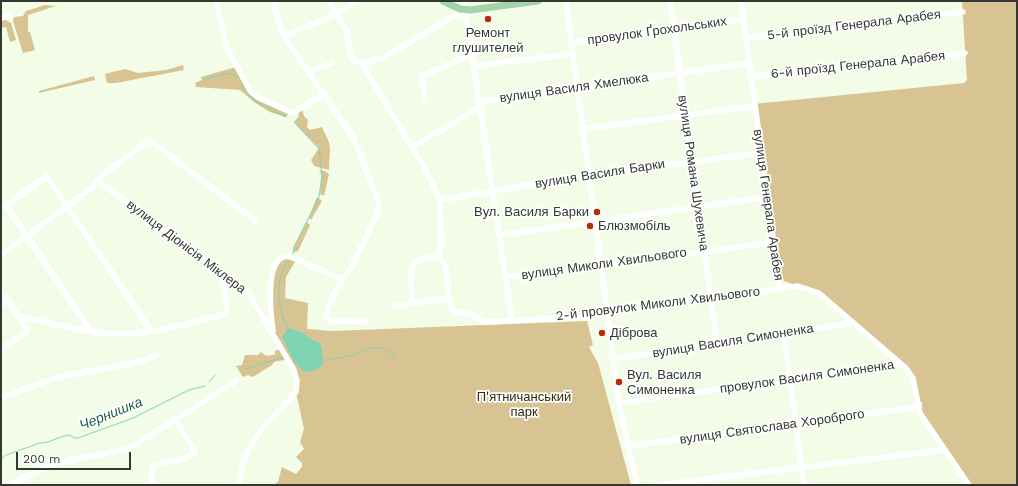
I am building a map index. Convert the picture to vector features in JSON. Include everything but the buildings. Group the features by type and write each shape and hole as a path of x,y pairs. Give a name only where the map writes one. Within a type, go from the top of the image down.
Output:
{"main road":[{"path":"443,1 465,10 538,1"}],"street":[{"path":"216,1 227,48 250,91 257,97 290,112 295,112 324,94"},
{"path":"274,1 277,18 284,36 354,138 379,203 376,216 354,262 342,279 327,310 326,316 329,320 333,321 365,321"},
{"path":"329,1 347,32 350,54 355,60 362,64 431,178 440,200 441,243 439,255 446,268 449,298 394,306"},
{"path":"284,36 326,19 358,1"},
{"path":"464,1 481,105 512,320"},
{"path":"566,1 608,312 618,403 637,485"},
{"name":"вулиця Романа Шухевича","path":"670,1 718,344"},
{"name":"вулиця Генерала Арабея","path":"741,1 780,288 798,286 819,293 901,364 913,378 918,408 944,450 969,485"},
{"path":"362,64 382,58 465,10"},
{"name":"5-й проїзд Генерала Арабея","path":"746,38 963,12"},
{"path":"1,18 11,15"},
{"name":"провулок Ґрохольських","path":"572,43 674,30 743,19"},
{"name":"6-й проїзд Генерала Арабея","path":"751,77 965,53"},
{"path":"425,102 422,76 472,54"},
{"name":"провулок Ґрохольських","path":"474,66 573,54"},
{"path":"309,72 332,63"},
{"name":"вулиця Василя Хмелюка","path":"412,147 481,105 485,101 749,63"},
{"path":"583,129 755,106"},
{"path":"1,255 92,188 100,177 149,140 256,221"},
{"name":"вулиця Василя Барки","path":"440,200 589,175 692,160 761,153"},
{"path":"90,330 6,205 46,176 151,331"},
{"name":"вулиця Діонісія Міклера","path":"98,181 248,292 294,370 297,379 296,390 250,447 243,463 240,485"},
{"path":"500,235 595,220 767,197"},
{"name":"вулиця Миколи Хвильового","path":"506,277 602,266 773,242"},
{"path":"412,304 411,269 413,264 416,260 439,255"},
{"path":"274,335 270,313 270,285 277,264 281,258 286,256 291,257 342,279"},
{"path":"18,316 66,327 122,334 151,331 225,314 227,311 222,273"},
{"name":"2-й провулок Миколи Хвильового","path":"449,298 452,308 458,312 473,315 483,321 586,316 780,288"},
{"path":"1,290 28,331 1,349"},
{"path":"1,305 8,300"},
{"name":"вулиця Василя Симоненка","path":"613,359 784,335 853,323"},
{"path":"784,335 804,485"},
{"path":"1,398 54,378 139,362 157,355"},
{"name":"провулок Василя Симоненка","path":"618,403 901,364"},
{"path":"11,485 34,472 59,463 132,446 176,420 236,381"},
{"name":"вулиця Святослава Хороброго","path":"627,446 918,408"},
{"path":"153,485 151,471 153,466 186,458 195,452 176,420"},
{"path":"658,485 944,450"}],"green space":[{"path":"962,1 1017,1 1017,485 969,485 922,415 922,402 918,402 910,373 819,293 778,279 754,104 964,83 967,80"},
{"path":"45,5 56,6 28,15 28,32 30,32 35,50 23,53 13,21 14,17 23,16 26,11"},
{"path":"4,19 11,23 16,40 10,42 6,27 1,28 1,20"},
{"path":"183,65 184,70 116,83 107,83 105,74 125,69 138,73 166,70"},
{"path":"236,67 250,91 290,112 286,117 270,112 254,102 240,90 196,87 195,83 202,80 201,77"},
{"path":"94,76 95,80 39,93 39,91"},
{"path":"302,109 304,116 308,120 307,127 310,130 322,127 327,138 330,149 329,170 314,166 311,160 319,148 294,122 299,116 298,112"},
{"path":"319,170 325,171 329,174 324,196 320,194 322,175"},
{"path":"317,197 322,201 311,220 309,218"},
{"path":"307,222 310,225 298,251 293,252 294,247"},
{"name":"П'ятничанський парк","path":"281,258 296,260 286,277 285,298 308,303 307,329 333,331 587,321 593,345 589,347 598,363 631,485 273,485 278,482 282,467 296,474 302,467 302,463 296,457 304,449 300,442 304,429 296,392 297,384 289,359 274,362 272,365 253,377 248,375 243,377 236,366 242,365 245,355 258,355 261,352 264,355 269,356 275,354 275,351 282,348 274,335 270,285"}],"shaded area":[{"path":"288,328 304,333 310,339 320,343 323,364 316,370 305,372 294,362 282,337"}],"waterway":[{"path":"204,79 228,73 241,78"},
{"name":"Чернишка","path":"243,83 245,90 254,100 266,108 286,117"},
{"name":"Чернишка","path":"293,254 294,247 319,197 322,175 319,149 294,122"},
{"name":"Чернишка","path":"288,260 281,276 279,295 282,313 289,329"},
{"path":"323,360 377,348 382,348 394,354 395,358"},
{"name":"Чернишка","path":"246,369 284,357"},
{"path":"209,382 215,375"},
{"name":"Чернишка","path":"1,459 6,455 65,436 69,435 78,438 133,418 189,390 205,386"}],"place":[{"name":"Ремонт глушителей","path":"488,19"},
{"name":"Вул. Василя Барки","path":"597,212"},
{"name":"Блюзмобіль","path":"590,226"},
{"name":"Діброва","path":"602,333"},
{"name":"Вул. Василя Симоненка","path":"619,382"}]}
